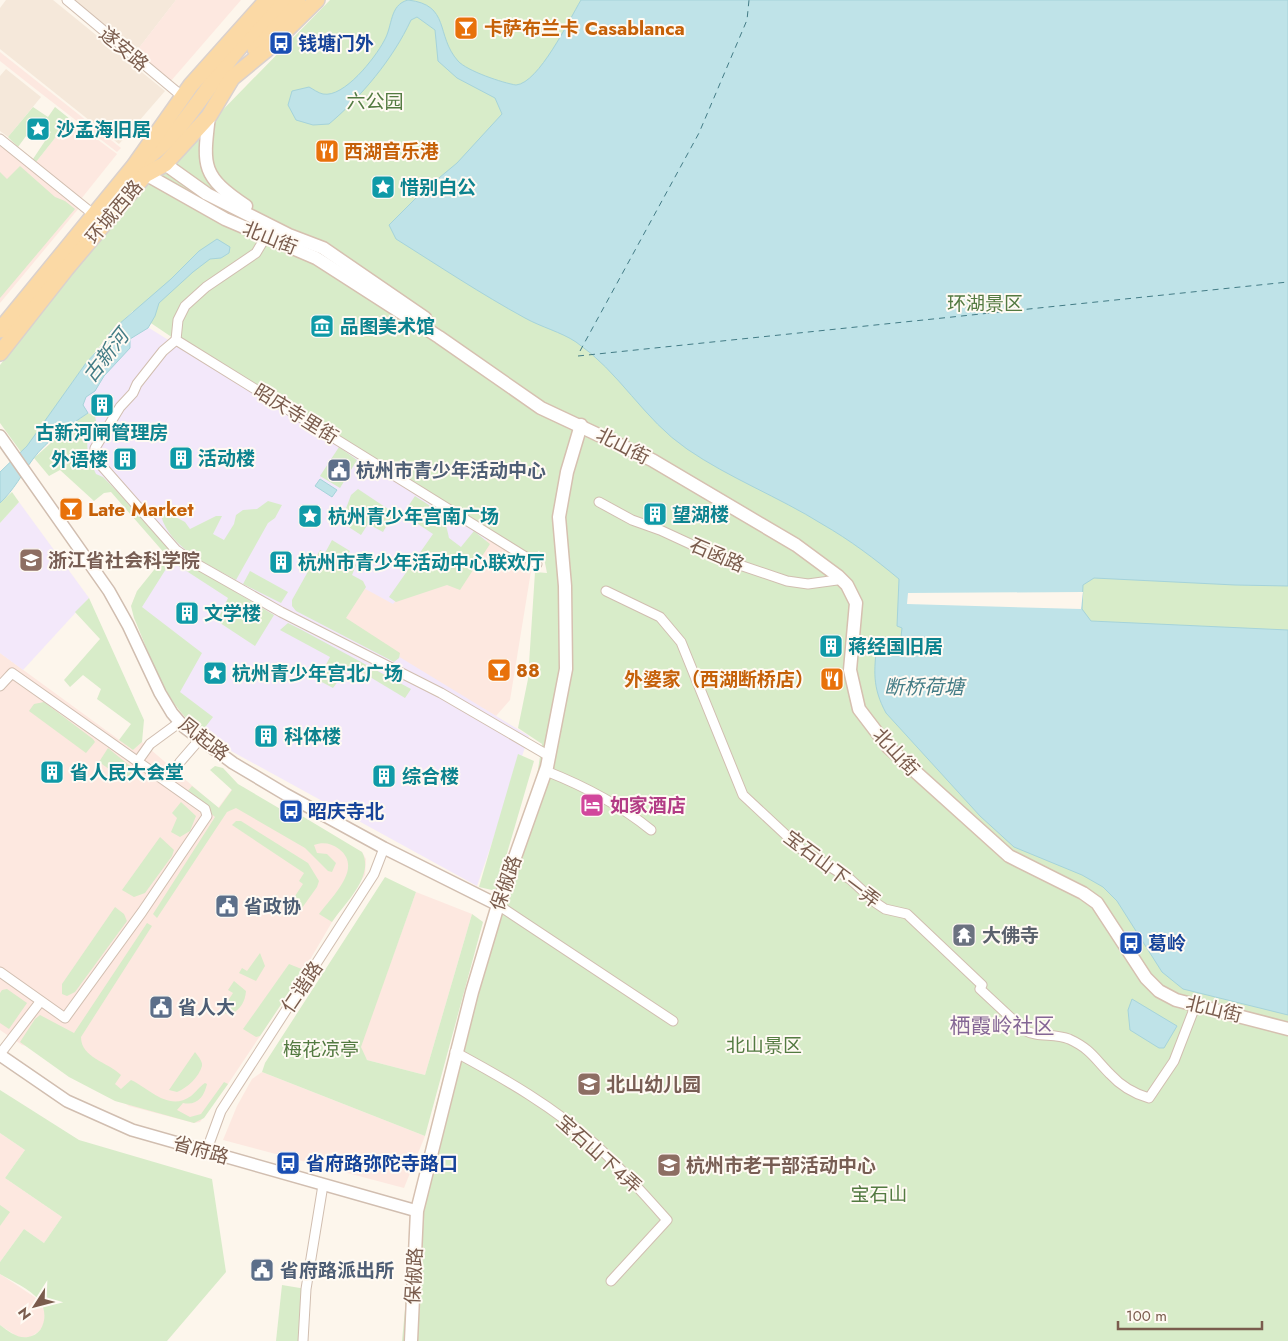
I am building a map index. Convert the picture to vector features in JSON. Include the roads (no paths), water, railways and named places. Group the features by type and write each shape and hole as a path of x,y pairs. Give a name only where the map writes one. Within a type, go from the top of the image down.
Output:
{"main road":[{"name":"环城西路","path":"0,330 93,214 140,171 183,97 267,0"},
{"name":"环城西路","path":"0,353 140,171 228,62 282,0"},
{"name":"环城西路","path":"140,171 165,164 209,116 232,78 264,37 298,0"},
{"name":"环城西路","path":"232,78 266,50 317,0"},
{"path":"209,116 204,156 210,176 222,190 289,235"},
{"name":"北山街","path":"165,164 207,194 289,235 323,248 581,425"},
{"name":"北山街","path":"140,171 225,219 265,238 296,248 316,258 440,336 541,408 581,425 652,460 796,545 838,576 848,585 856,602 850,670 859,709 888,747 1009,856 1083,893 1097,903 1146,978 1159,992 1176,1000 1288,1029"},
{"name":"保俶路","path":"411,1341 417,1211 455,1052 498,905 546,771 566,669 565,586 559,518 567,472 581,425"}],"street":[{"name":"遂安路","path":"66,0 183,97"},
{"path":"0,139 93,214"},
{"path":"265,238 256,253 206,287 186,306 178,320 176,340 163,351 137,384 133,394 120,407 95,448 100,465 176,550 282,612 441,693 549,756"},
{"name":"昭庆寺里街","path":"176,340 537,564"},
{"name":"凤起路","path":"0,436 109,591 128,625 160,693 180,722 233,763 285,794 384,848 498,905"},
{"name":"石函路","path":"599,502 632,520 660,530 725,560 787,581 808,584 837,580 838,576"},
{"name":"宝石山下一弄","path":"606,591 660,617 681,642 736,782 743,795 801,849 850,879 885,909 907,914 982,985 980,989 1024,1030 1033,1035 1068,1039 1093,1054 1110,1074 1135,1094 1149,1098 1174,1061 1196,1004"},
{"path":"0,686 12,673 205,809 207,816 142,912 66,1018 40,1002 0,972"},
{"path":"138,761 150,744 180,722"},
{"path":"168,782 180,762 200,739"},
{"path":"546,771 589,788 631,814 651,830"},
{"name":"仁谐路","path":"206,1152 221,1111 334,939 374,874 384,848"},
{"path":"498,905 674,1022"},
{"path":"0,1055 40,1002"},
{"name":"宝石山下4弄","path":"455,1052 528,1094 567,1121 596,1145 667,1220 611,1281"},
{"name":"省府路","path":"0,1055 66,1101 132,1130 417,1211"},
{"path":"304,1341 306,1289 323,1185"}],"water":[{"name":"环湖景区","path":"408,0 422,3 431,8 437,15 451,51 463,65 486,76 516,85 525,82 544,62 581,0 1288,0 1288,586 1094,578 1083,585 1082,609 1091,621 1288,630 1288,1015 1183,989 1162,972 1117,901 1103,887 1082,875 1014,847 980,816 886,713 876,687 876,653 877,643 900,646 902,628 897,626 899,579 862,550 806,514 720,469 687,449 658,424 605,367 576,342 509,309 396,239 389,225 422,192 457,163 502,114 495,98 457,78 438,61 435,30 417,17 411,20 386,63 364,90 329,124 313,125 296,120 288,105 292,91 309,87 323,94 331,94 349,83 380,48 387,35 394,11"},
{"name":"古新河","path":"217,239 230,247 229,253 221,258 210,259 159,303 155,316 148,328 130,339 130,348 104,376 95,391 86,397 83,405 88,413 45,446 33,459 10,493 0,503 0,472 27,446 86,363 107,340 111,331 171,279 199,251"},
{"path":"320,479 337,490 332,497 315,486"},
{"path":"1132,999 1177,1026 1164,1048 1159,1048 1130,1030 1128,1010"}],"place":[{"name":"卡萨布兰卡 Casablanca","path":"466,28"},
{"name":"钱塘门外","path":"281,43"},
{"name":"沙孟海旧居","path":"38,129"},
{"name":"西湖音乐港","path":"327,151"},
{"name":"惜别白公","path":"383,187"},
{"name":"品图美术馆","path":"322,326"},
{"name":"古新河闸管理房","path":"102,405"},
{"name":"活动楼","path":"181,458"},
{"name":"外语楼","path":"125,459"},
{"name":"杭州市青少年活动中心","path":"339,470"},
{"name":"Late Market","path":"71,509"},
{"name":"望湖楼","path":"655,514"},
{"name":"杭州青少年宫南广场","path":"310,516"},
{"name":"浙江省社会科学院","path":"31,560"},
{"name":"杭州市青少年活动中心联欢厅","path":"281,562"},
{"name":"文学楼","path":"187,613"},
{"name":"蒋经国旧居","path":"831,646"},
{"name":"88","path":"499,670"},
{"name":"杭州青少年宫北广场","path":"215,673"},
{"name":"外婆家（西湖断桥店）","path":"832,679"},
{"name":"科体楼","path":"266,736"},
{"name":"省人民大会堂","path":"52,772"},
{"name":"综合楼","path":"384,776"},
{"name":"如家酒店","path":"592,805"},
{"name":"昭庆寺北","path":"291,811"},
{"name":"省政协","path":"227,906"},
{"name":"大佛寺","path":"964,935"},
{"name":"葛岭","path":"1131,943"},
{"name":"省人大","path":"161,1007"},
{"name":"北山幼儿园","path":"589,1084"},
{"name":"省府路弥陀寺路口","path":"288,1163"},
{"name":"杭州市老干部活动中心","path":"669,1165"},
{"name":"省府路派出所","path":"262,1270"}],"district":[{"name":"栖霞岭社区","path":"1002,1026"}],"park label":[{"name":"六公园","path":"375,101"},
{"name":"北山景区","path":"764,1045"},
{"name":"梅花凉亭","path":"321,1049"},
{"name":"宝石山","path":"879,1194"}],"water label":[{"name":"断桥荷塘","path":"924,687"}]}
